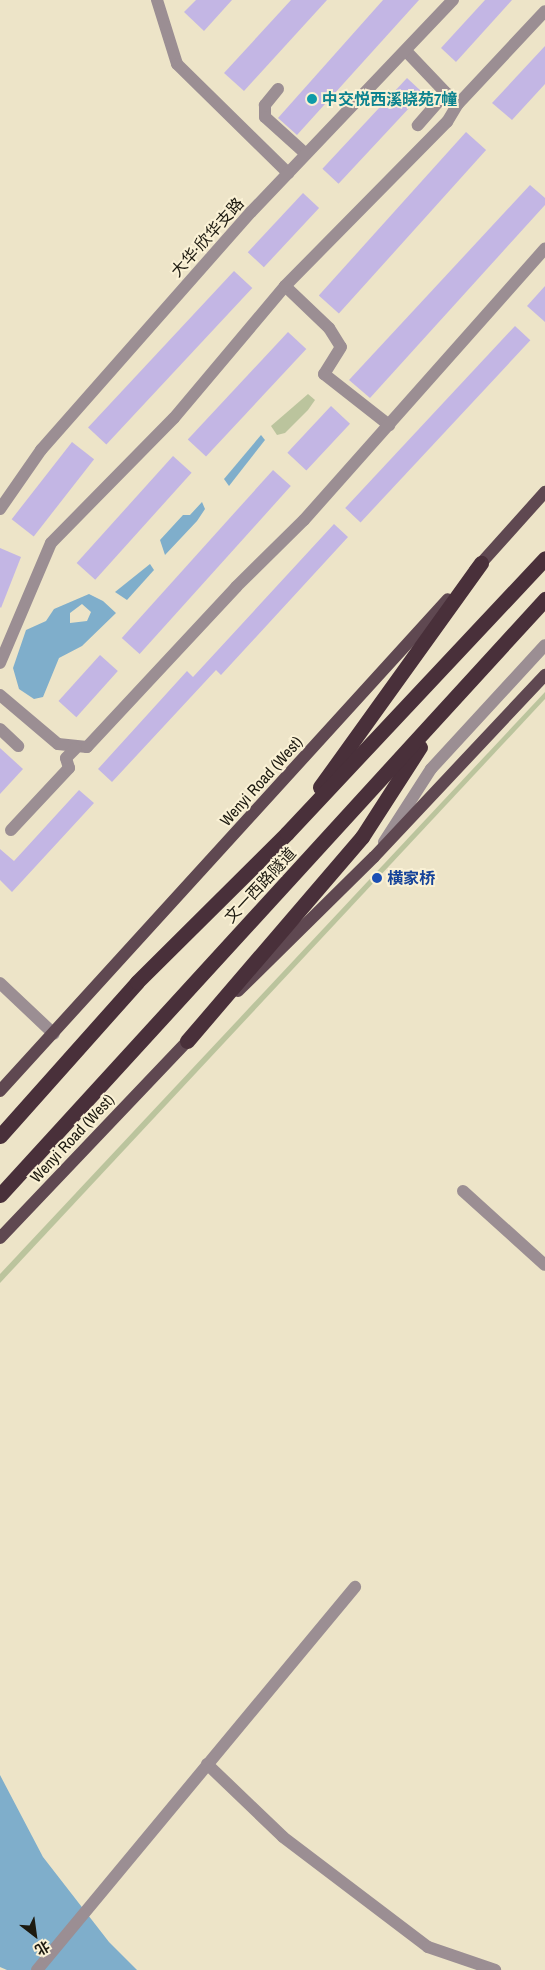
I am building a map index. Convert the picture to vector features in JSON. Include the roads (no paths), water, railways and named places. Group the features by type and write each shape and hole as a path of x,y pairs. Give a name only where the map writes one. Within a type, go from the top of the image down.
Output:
{"highway":[{"name":"文一西路隧道","path":"0,1136 137,982 287,833 545,558"},
{"path":"287,833 481,563"},
{"name":"文一西路隧道","path":"0,1195 545,599"},
{"path":"187,1041 362,837 439,716"}],"main road":[{"name":"Wenyi Road (West)","path":"0,1091 54,1034 545,492"},
{"name":"Wenyi Road (West)","path":"0,1238 187,1041 374,857 545,674"}],"street":[{"path":"157,0 177,64 288,173"},
{"name":"大华·欣华支路","path":"0,509 41,450 288,173 453,0"},
{"path":"0,663 52,544 174,418 285,286 447,122 458,104 545,11"},
{"path":"406,51 458,104"},
{"path":"278,89 265,105 265,117 306,154"},
{"path":"418,125 446,93"},
{"path":"0,695 58,744 75,749 87,747 236,587 304,520 545,249"},
{"path":"285,286 329,328 341,348 324,374 389,425"},
{"path":"374,857 430,769 545,645"},
{"path":"0,729 18,746"},
{"path":"11,830 69,768 66,758 75,749"},
{"path":"0,983 54,1034"},
{"path":"463,1190 545,1265"},
{"path":"40,1966 355,1587"},
{"path":"207,1764 283,1837 428,1947 495,1970"}],"water":[{"path":"261,435 265,440 229,486 224,479"},
{"path":"202,502 205,509 197,521 165,555 160,540 183,515 190,515"},
{"path":"150,564 154,570 127,600 115,592"},
{"path":"89,594 103,601 116,613 82,646 59,658 43,697 34,699 19,689 13,668 26,630 46,621 54,609","holes":["82,604 91,612 87,621 70,623 70,613"]},
{"path":"0,1775 43,1857 109,1942 137,1970 7,1970 0,1967"}],"place":[{"name":"中交悦西溪晓苑7幢","path":"312,99"},
{"name":"横家桥","path":"377,878"}]}
